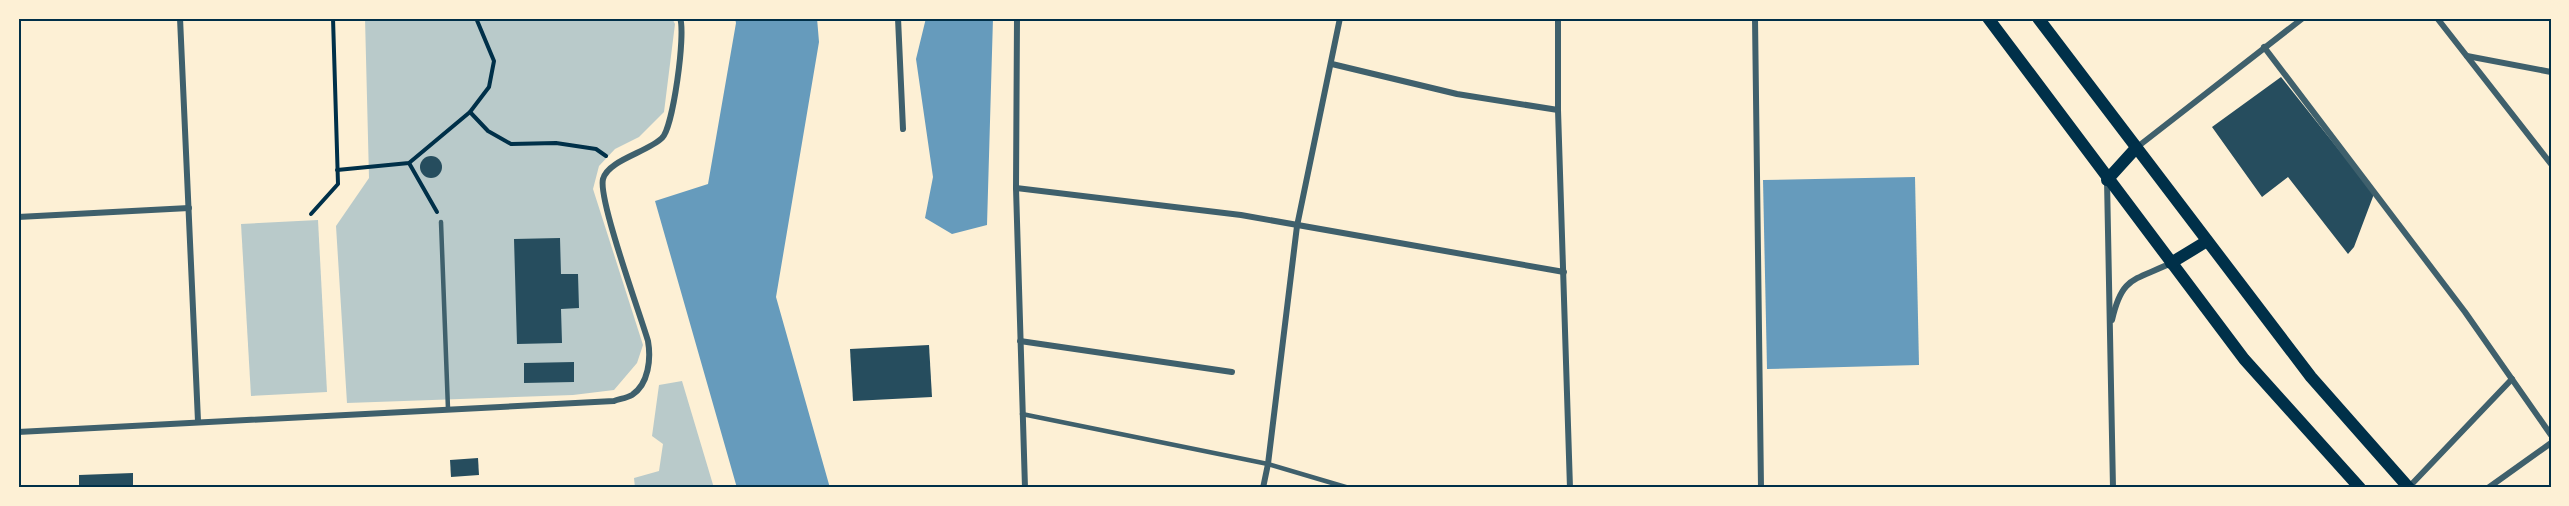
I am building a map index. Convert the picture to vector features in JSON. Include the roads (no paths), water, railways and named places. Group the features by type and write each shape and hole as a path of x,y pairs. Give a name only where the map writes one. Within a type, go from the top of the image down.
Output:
{"main road":[{"path":"1988,18 2107,180 2244,359 2360,488"},
{"path":"2038,18 2310,377 2409,488"},
{"path":"2107,180 2136,148"},
{"path":"2170,263 2207,241"}],"street":[{"path":"180,18 198,422"},
{"path":"18,432 614,401 632,395 640,386 650,356 648,341 607,210 602,185 604,176 616,164 652,147 665,136 670,122 682,43 680,18"},
{"path":"898,18 903,129"},
{"path":"1017,18 1016,188 1025,488"},
{"path":"1263,488 1268,464 1297,226 1340,18"},
{"path":"1558,18 1558,110 1569,488"},
{"path":"1755,18 1761,488"},
{"path":"2136,148 2303,18"},
{"path":"2437,18 2551,164"},
{"path":"2264,47 2465,312 2551,435"},
{"path":"2467,56 2551,72"},
{"path":"1332,64 1457,94 1558,110"},
{"path":"2107,180 2113,488"},
{"path":"1016,188 1202,209 1564,272"},
{"path":"18,217 189,208"},
{"path":"2110,330 2121,291 2135,278 2170,263"},
{"path":"1020,341 1232,372"},
{"path":"2409,488 2512,379"},
{"path":"2488,488 2551,443"}],"lane":[{"path":"441,222 448,409"},
{"path":"1022,414 1268,464 1349,488"}],"water":[{"path":"735,18 817,18 819,42 776,297 830,488 737,488 655,201 708,184"},
{"path":"926,18 993,18 987,225 952,234 925,218 933,177 916,59"},
{"path":"1915,177 1919,365 1767,369 1763,180"}]}
